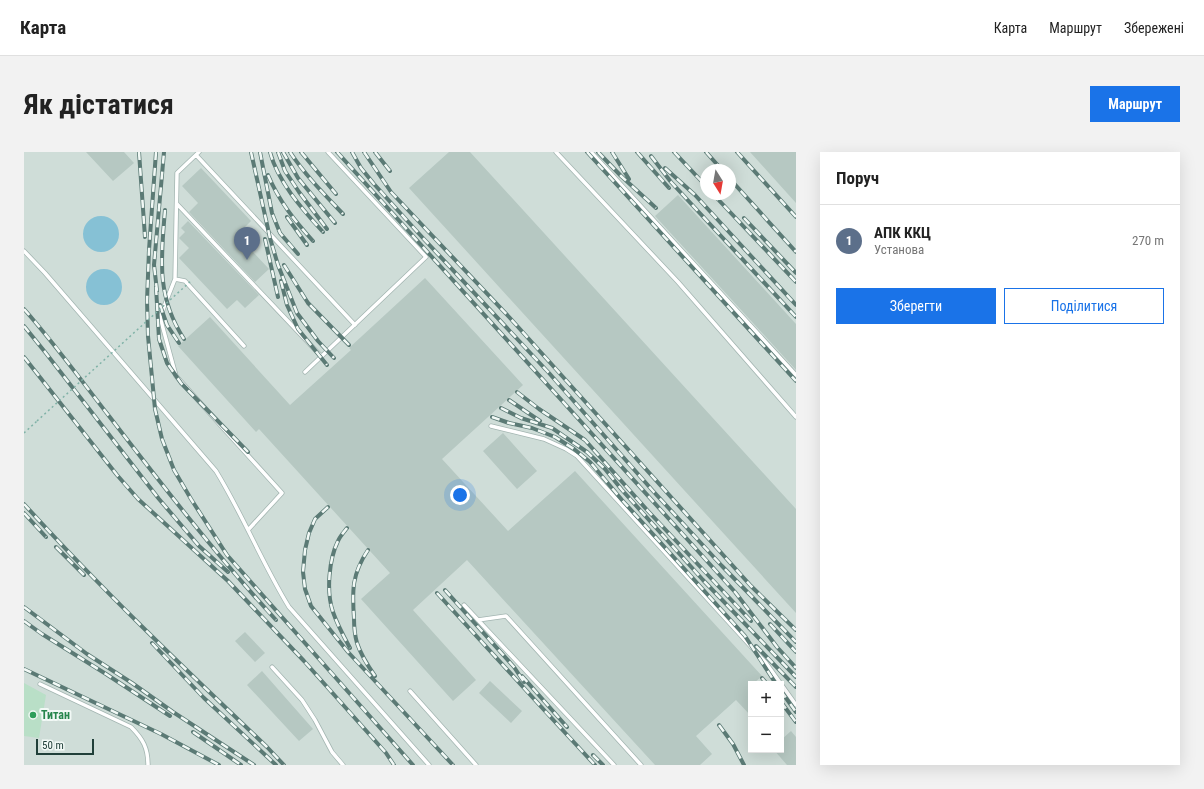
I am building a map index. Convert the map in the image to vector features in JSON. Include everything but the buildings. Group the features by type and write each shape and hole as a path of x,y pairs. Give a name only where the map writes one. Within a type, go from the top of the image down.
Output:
{"lane":[{"path":"199,152 177,173 175,279 160,317 176,376 282,493 248,530"},
{"path":"304,372 426,257 328,152"},
{"path":"556,152 678,282 796,416"},
{"path":"591,152 796,375"},
{"path":"196,155 355,325"},
{"path":"177,204 321,356"},
{"path":"24,250 216,471 230,494 272,580 289,607 429,765"},
{"path":"175,279 185,281 244,346"},
{"path":"491,426 544,439 578,456 766,663 779,681"},
{"path":"464,605 614,765"},
{"path":"478,620 506,616 642,765"},
{"path":"272,666 302,700 315,720 332,752 343,765"},
{"path":"40,684 131,727 138,734 144,744 148,755 148,765"},
{"path":"784,688 796,706"},
{"path":"410,691 476,765"}],"path":[{"path":"24,433 192,280"}],"shaded area":[{"path":"24,152 796,152 796,765 24,765"}],"green space":[{"name":"Титан","path":"24,683 46,695 39,738 24,736"}],"water":[{"path":"101,216 111,219 116,224 119,234 116,244 111,249 101,252 91,249 86,244 83,234 86,224 91,219"},
{"path":"104,269 114,272 119,277 122,287 119,297 114,302 104,305 94,302 89,297 86,287 89,277 94,272"}],"railway":[{"path":"139,152 145,237"},
{"path":"156,152 149,250 147,301 148,336 155,409 162,439 174,470 227,555 413,765"},
{"path":"157,291 154,265 164,152"},
{"path":"251,152 270,238 278,265 297,313 318,341 334,358"},
{"path":"260,152 272,213 280,233 298,254"},
{"path":"270,152 279,174 292,195 323,232"},
{"path":"278,152 285,171 327,229"},
{"path":"283,152 298,178 335,223"},
{"path":"290,152 308,176 343,214"},
{"path":"301,152 336,194"},
{"path":"337,152 735,592 777,647 796,668"},
{"path":"352,152 361,168 374,184 422,237 549,373 653,491 722,566 796,642"},
{"path":"364,152 391,192 510,318 751,586 796,630"},
{"path":"375,152 390,171"},
{"path":"587,152 796,381"},
{"path":"598,152 621,176 656,208"},
{"path":"612,152 629,179"},
{"path":"637,152 669,188"},
{"path":"674,152 700,180"},
{"path":"706,152 717,164"},
{"path":"737,152 796,217"},
{"path":"651,156 671,182 796,317"},
{"path":"665,168 695,195 796,305"},
{"path":"268,175 288,210 313,241"},
{"path":"736,186 796,252"},
{"path":"719,200 796,282"},
{"path":"165,210 162,244 162,276 169,307 175,323 184,339"},
{"path":"287,217 307,245"},
{"path":"744,218 796,273"},
{"path":"265,239 278,297"},
{"path":"284,265 308,303 349,345"},
{"path":"281,281 287,305 298,329 327,365"},
{"path":"156,287 159,339 167,363 181,383 248,452"},
{"path":"160,305 167,325 179,343"},
{"path":"24,309 57,348 191,520 254,596 276,620"},
{"path":"24,326 159,499 199,546 228,572"},
{"path":"24,357 117,475 138,499 228,581 304,661 386,753 394,765"},
{"path":"517,392 539,409 585,440 648,511 751,621"},
{"path":"509,400 540,421"},
{"path":"501,408 521,418 552,428 587,452 605,469 703,580 796,677"},
{"path":"492,417 509,423 532,428 555,437 574,449 590,462 622,500 745,636 774,681"},
{"path":"24,504 113,597 284,765"},
{"path":"328,507 315,519 309,533 305,550 303,572 305,589 311,606 348,652 453,765"},
{"path":"24,513 46,537"},
{"path":"347,528 340,537 332,557 329,585 333,612 350,648"},
{"path":"56,547 84,575"},
{"path":"368,550 359,567 354,582 354,624 357,643 375,676"},
{"path":"445,590 514,667 524,682"},
{"path":"437,593 595,765"},
{"path":"24,607 87,654 254,765"},
{"path":"24,621 170,716"},
{"path":"770,624 796,652"},
{"path":"152,643 204,698 276,765"},
{"path":"756,646 796,687"},
{"path":"24,669 161,734 219,765"},
{"path":"522,676 567,727"},
{"path":"784,695 796,712"},
{"path":"784,706 796,722"},
{"path":"719,725 733,744 744,765"},
{"path":"193,732 241,765"},
{"path":"593,755 603,765"}],"place":[{"name":"АПК ККЦ","path":"247,260"},
{"name":"Титан","path":"33,715"}]}
